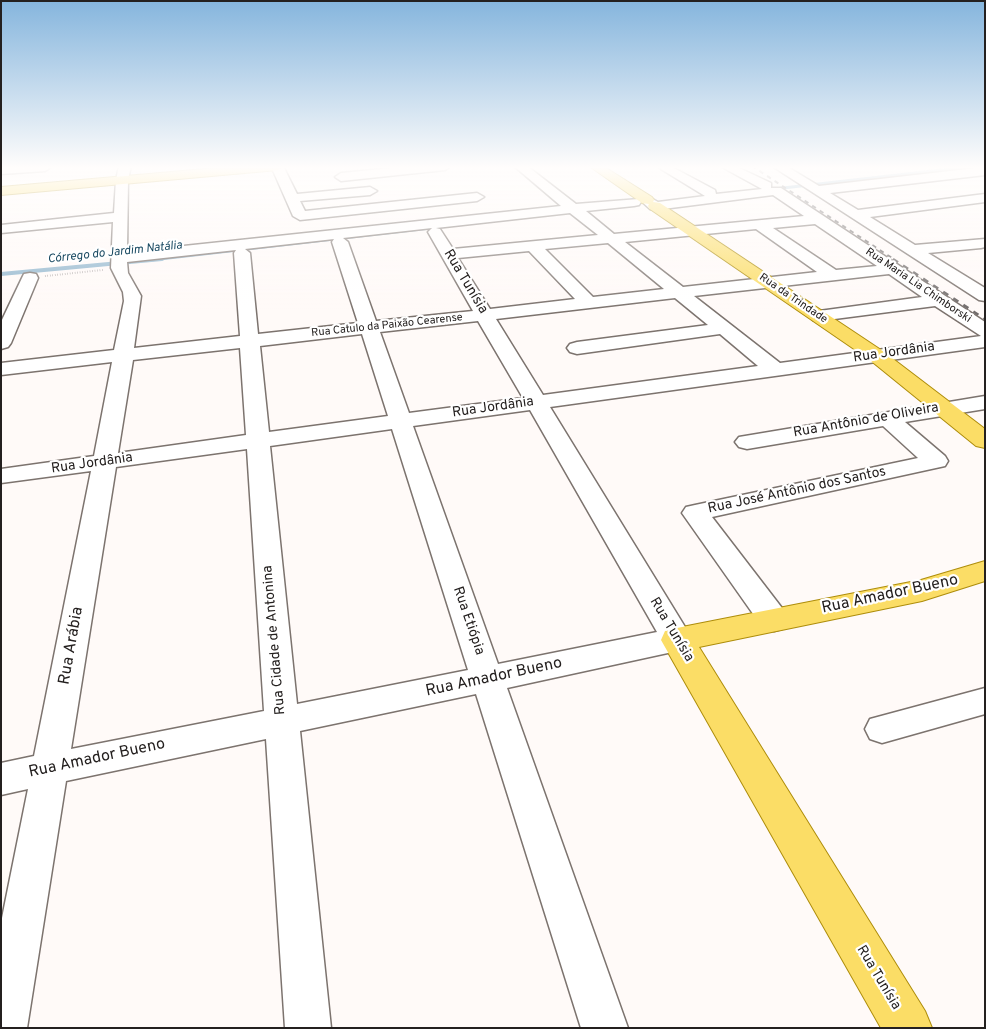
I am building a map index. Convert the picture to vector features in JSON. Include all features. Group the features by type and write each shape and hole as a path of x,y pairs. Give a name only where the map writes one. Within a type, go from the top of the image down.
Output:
{"main road":[{"name":"Rua da Trindade","path":"662,214 692,231 877,356 985,441"},
{"name":"Rua Amador Bueno","path":"677,640 943,585 985,571"},
{"name":"Rua Tunísia","path":"677,640 908,1028"}],"street":[{"path":"310,238 300,216 318,214"},
{"path":"495,214 498,217"},
{"path":"1,229 120,217 119,263 310,238 538,214"},
{"path":"148,263 435,232 557,214"},
{"path":"582,214 776,370"},
{"name":"Rua Maria Lia Chimborski","path":"810,214 985,331"},
{"path":"856,215 864,214"},
{"path":"856,215 985,296"},
{"path":"448,254 818,219"},
{"path":"759,225 832,275"},
{"name":"Rua Tunísia","path":"435,232 677,640"},
{"name":"Rua Etiópia","path":"340,242 605,1028"},
{"path":"912,250 981,243"},
{"path":"533,246 589,303"},
{"name":"Rua Cidade de Antonina","path":"242,253 308,1028"},
{"name":"Rua Arábia","path":"4,1028 124,356 133,296 120,277 119,263"},
{"name":"Rua Catulo da Paixão Cearense","path":"1,370 892,268"},
{"path":"1,343 30,278"},
{"path":"819,316 939,300"},
{"path":"578,348 724,328"},
{"name":"Rua Jordânia","path":"1,476 985,341"},
{"name":"Rua Antônio de Oliveira","path":"747,442 985,402"},
{"name":"Rua José Antônio dos Santos","path":"774,620 695,513 936,461 887,418"},
{"name":"Rua Amador Bueno","path":"1,779 677,640"},
{"path":"882,729 985,701"}],"path":[{"path":"30,278 119,263"}],"waterway":[{"name":"Córrego do Jardim Natália","path":"151,260 439,227"},
{"name":"Córrego do Jardim Natália","path":"1,274 162,259"}],"railway":[{"path":"825,214 895,260"},
{"path":"893,259 985,319"}]}
